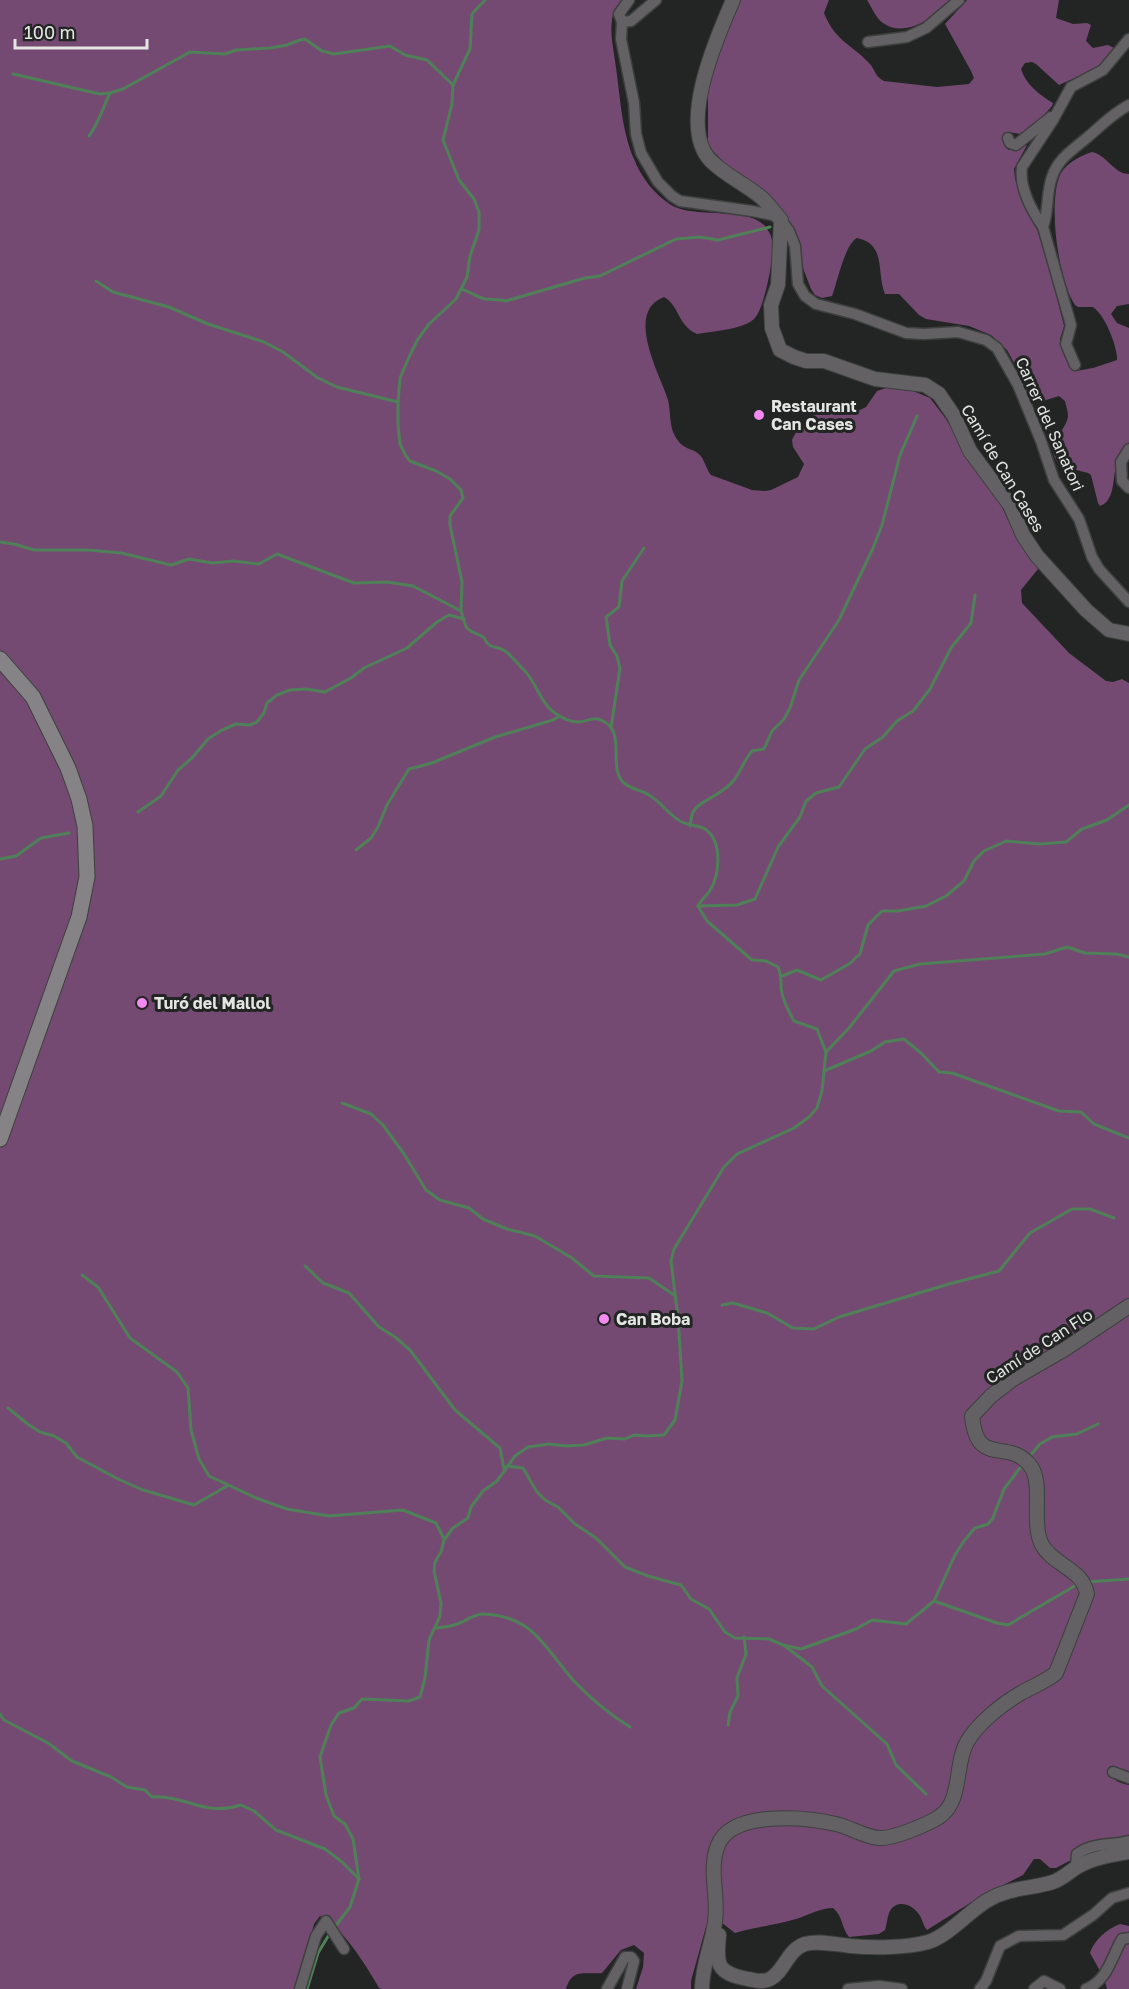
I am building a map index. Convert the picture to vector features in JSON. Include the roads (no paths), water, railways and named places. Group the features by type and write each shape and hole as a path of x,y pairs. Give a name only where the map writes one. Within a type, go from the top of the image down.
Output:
{"main road":[{"path":"0,659 33,697 68,768 79,799 84,826 87,877 79,917 0,1138"}],"street":[{"path":"629,0 619,15 622,22 621,39 634,103 638,144 645,163 658,182 680,201 752,211 772,215 781,220"},
{"path":"622,22 631,21 656,0"},
{"path":"733,0 702,82 698,124 700,139 711,161 763,200 781,220"},
{"path":"868,42 908,37 926,28 960,0"},
{"path":"1075,366 1066,344 1071,325 1043,227 1035,215 1021,176 1027,158 1071,87 1103,70 1129,39"},
{"path":"1043,227 1050,186 1063,157 1105,121 1129,105"},
{"path":"1008,138 1010,143 1016,145 1058,111"},
{"name":"Carrer del Sanatori","path":"781,220 789,231 795,246 798,284 805,296 816,304 855,314 906,333 958,332 986,340 997,348 1018,385 1054,480 1079,519 1095,563 1129,602"},
{"name":"Camí de Can Cases","path":"781,220 778,285 771,305 772,328 780,350 806,361 824,361 875,379 925,385 939,394 954,416 970,451 1010,505 1023,535 1037,556 1086,610 1109,630 1129,634"},
{"path":"1129,449 1121,462 1122,481 1129,488"},
{"name":"Camí de Can Flo","path":"715,1921 713,1868 715,1853 723,1836 732,1829 757,1820 800,1819 834,1823 872,1837 889,1838 939,1817 949,1808 953,1799 962,1753 967,1742 1012,1699 1045,1682 1056,1673 1087,1594 1086,1586 1078,1576 1048,1553 1041,1543 1037,1529 1035,1478 1031,1467 1016,1454 987,1449 979,1442 974,1432 972,1416 991,1396 1013,1379 1065,1349 1129,1306"},
{"path":"1113,1772 1129,1778"},
{"path":"1076,1868 1077,1854 1085,1849 1129,1841"},
{"path":"715,1921 719,1934 717,1956 722,1970 736,1977 766,1981 775,1975 791,1954 806,1944 870,1948 929,1942 992,1897 1027,1886 1052,1882 1093,1860 1129,1852"},
{"path":"980,1989 986,1982 1000,1946 1019,1936 1063,1935 1093,1915 1112,1898 1129,1893"},
{"path":"300,1989 316,1936 326,1921 344,1949"},
{"path":"702,1989 715,1921"},
{"path":"1086,1989 1097,1984 1106,1973 1122,1939 1129,1938"},
{"path":"607,1989 625,1957 631,1957 634,1961 627,1989"},
{"path":"1034,1989 1044,1981 1060,1989"},
{"path":"848,1989 879,1986 902,1989"}],"waterway":[{"path":"461,611 462,582 450,525 450,516 463,498 461,490 450,479 410,461 406,456 400,444 398,402 400,378 409,357 429,324 456,299 467,277 470,256 479,230 479,212 474,199 459,180 443,140 452,104 453,85 470,49 472,14 485,0"},
{"path":"89,136 110,93 123,89 190,52 225,54 236,50 287,45 305,39 322,51 334,54 390,46 405,55 427,60 453,85"},
{"path":"13,74 100,94 110,93"},
{"path":"461,289 483,298 506,301 585,278 600,276 676,239 700,237 718,240 770,227"},
{"path":"96,281 113,292 169,307 208,324 264,342 283,352 318,378 337,387 398,402"},
{"path":"690,826 692,814 696,808 729,785 752,751 764,749 772,731 784,719 790,708 799,680 839,620 882,525 900,455 917,416"},
{"path":"0,542 34,550 88,550 121,553 171,565 189,559 212,563 234,561 259,564 277,554 354,583 387,582 413,586 461,611 467,628 483,637 490,645 510,655 529,676 553,712 570,721 599,719 610,726 616,742 617,768 624,783 646,793 680,821 705,829 711,834 717,850 716,877 709,892 698,906"},
{"path":"611,728 620,668 617,656 610,645 606,617 619,607 622,581 644,548"},
{"path":"698,906 737,905 755,899 778,847 800,817 806,801 816,793 839,787 865,749 883,737 897,721 913,711 930,689 951,648 971,623 975,595"},
{"path":"138,812 161,796 178,770 208,739 236,724 250,725 257,722 264,713 267,703 277,695 290,690 306,689 325,692 364,668 407,648 437,622 449,615 464,619"},
{"path":"356,850 371,838 387,805 409,769 432,763 495,737 560,716"},
{"path":"782,976 797,970 821,980 849,964 860,954 868,925 882,911 898,911 926,906 946,896 964,881 974,861 984,851 1006,841 1040,844 1066,842 1082,829 1107,820 1129,805"},
{"path":"0,859 16,856 41,838 69,833"},
{"path":"334,1928 350,1907 359,1879 353,1839 345,1824 334,1816 326,1795 320,1757 331,1725 339,1713 354,1708 362,1699 409,1701 420,1697 425,1678 429,1640 440,1616 441,1603 434,1571 435,1562 444,1540 453,1528 468,1518 471,1507 483,1491 497,1481 515,1456 528,1447 549,1444 584,1445 607,1438 625,1439 634,1435 664,1435 675,1420 682,1381 671,1261 674,1249 724,1167 737,1154 794,1128 817,1108 822,1091 826,1052 817,1029 794,1021 783,996 778,967 766,961 752,960 707,921 698,906"},
{"path":"826,1052 849,1028 894,971 920,964 1045,954 1067,947 1085,953 1116,954 1129,957"},
{"path":"824,1071 871,1051 885,1042 904,1039 939,1072 952,1073 1059,1111 1081,1112 1094,1124 1129,1138"},
{"path":"342,1103 371,1114 383,1125 426,1190 440,1200 469,1208 483,1219 507,1229 535,1236 572,1258 594,1276 649,1278 674,1295"},
{"path":"722,1305 733,1303 767,1313 793,1328 814,1329 839,1317 999,1271 1030,1233 1072,1209 1090,1209 1114,1218"},
{"path":"305,1266 323,1283 349,1293 379,1327 410,1350 455,1410 500,1448 504,1469"},
{"path":"82,1275 98,1287 130,1338 177,1372 188,1388 191,1430 199,1459 209,1476 256,1498 287,1509 329,1516 403,1510 436,1523 444,1539"},
{"path":"8,1408 40,1432 66,1443 77,1457 143,1490 194,1505 227,1486"},
{"path":"1029,1457 1040,1444 1052,1437 1077,1434 1098,1424"},
{"path":"934,1601 964,1541 975,1528 988,1524 993,1518 1004,1489 1023,1464"},
{"path":"507,1466 523,1468 537,1492 545,1500 558,1507 575,1524 596,1538 625,1567 681,1585 691,1599 709,1609 725,1632 735,1638 769,1639 801,1649 856,1629 872,1620 906,1624 934,1601 1008,1625 1078,1584"},
{"path":"1087,1582 1129,1579"},
{"path":"436,1628 458,1624 480,1614 501,1616 515,1621 536,1636 586,1693 630,1727"},
{"path":"728,1725 730,1712 738,1696 737,1678 746,1654 744,1637"},
{"path":"785,1646 812,1667 822,1686 887,1744 896,1765 926,1794"},
{"path":"0,1714 4,1720 48,1743 72,1761 111,1777 127,1787 145,1790 152,1797 175,1799 216,1809 241,1805 254,1811 276,1830 325,1849 359,1879"},
{"path":"307,1989 318,1953 330,1933"}],"place":[{"name":"Restaurant Can Cases","path":"759,415"},
{"name":"Turó del Mallol","path":"142,1003"},
{"name":"Can Boba","path":"604,1319"}]}
